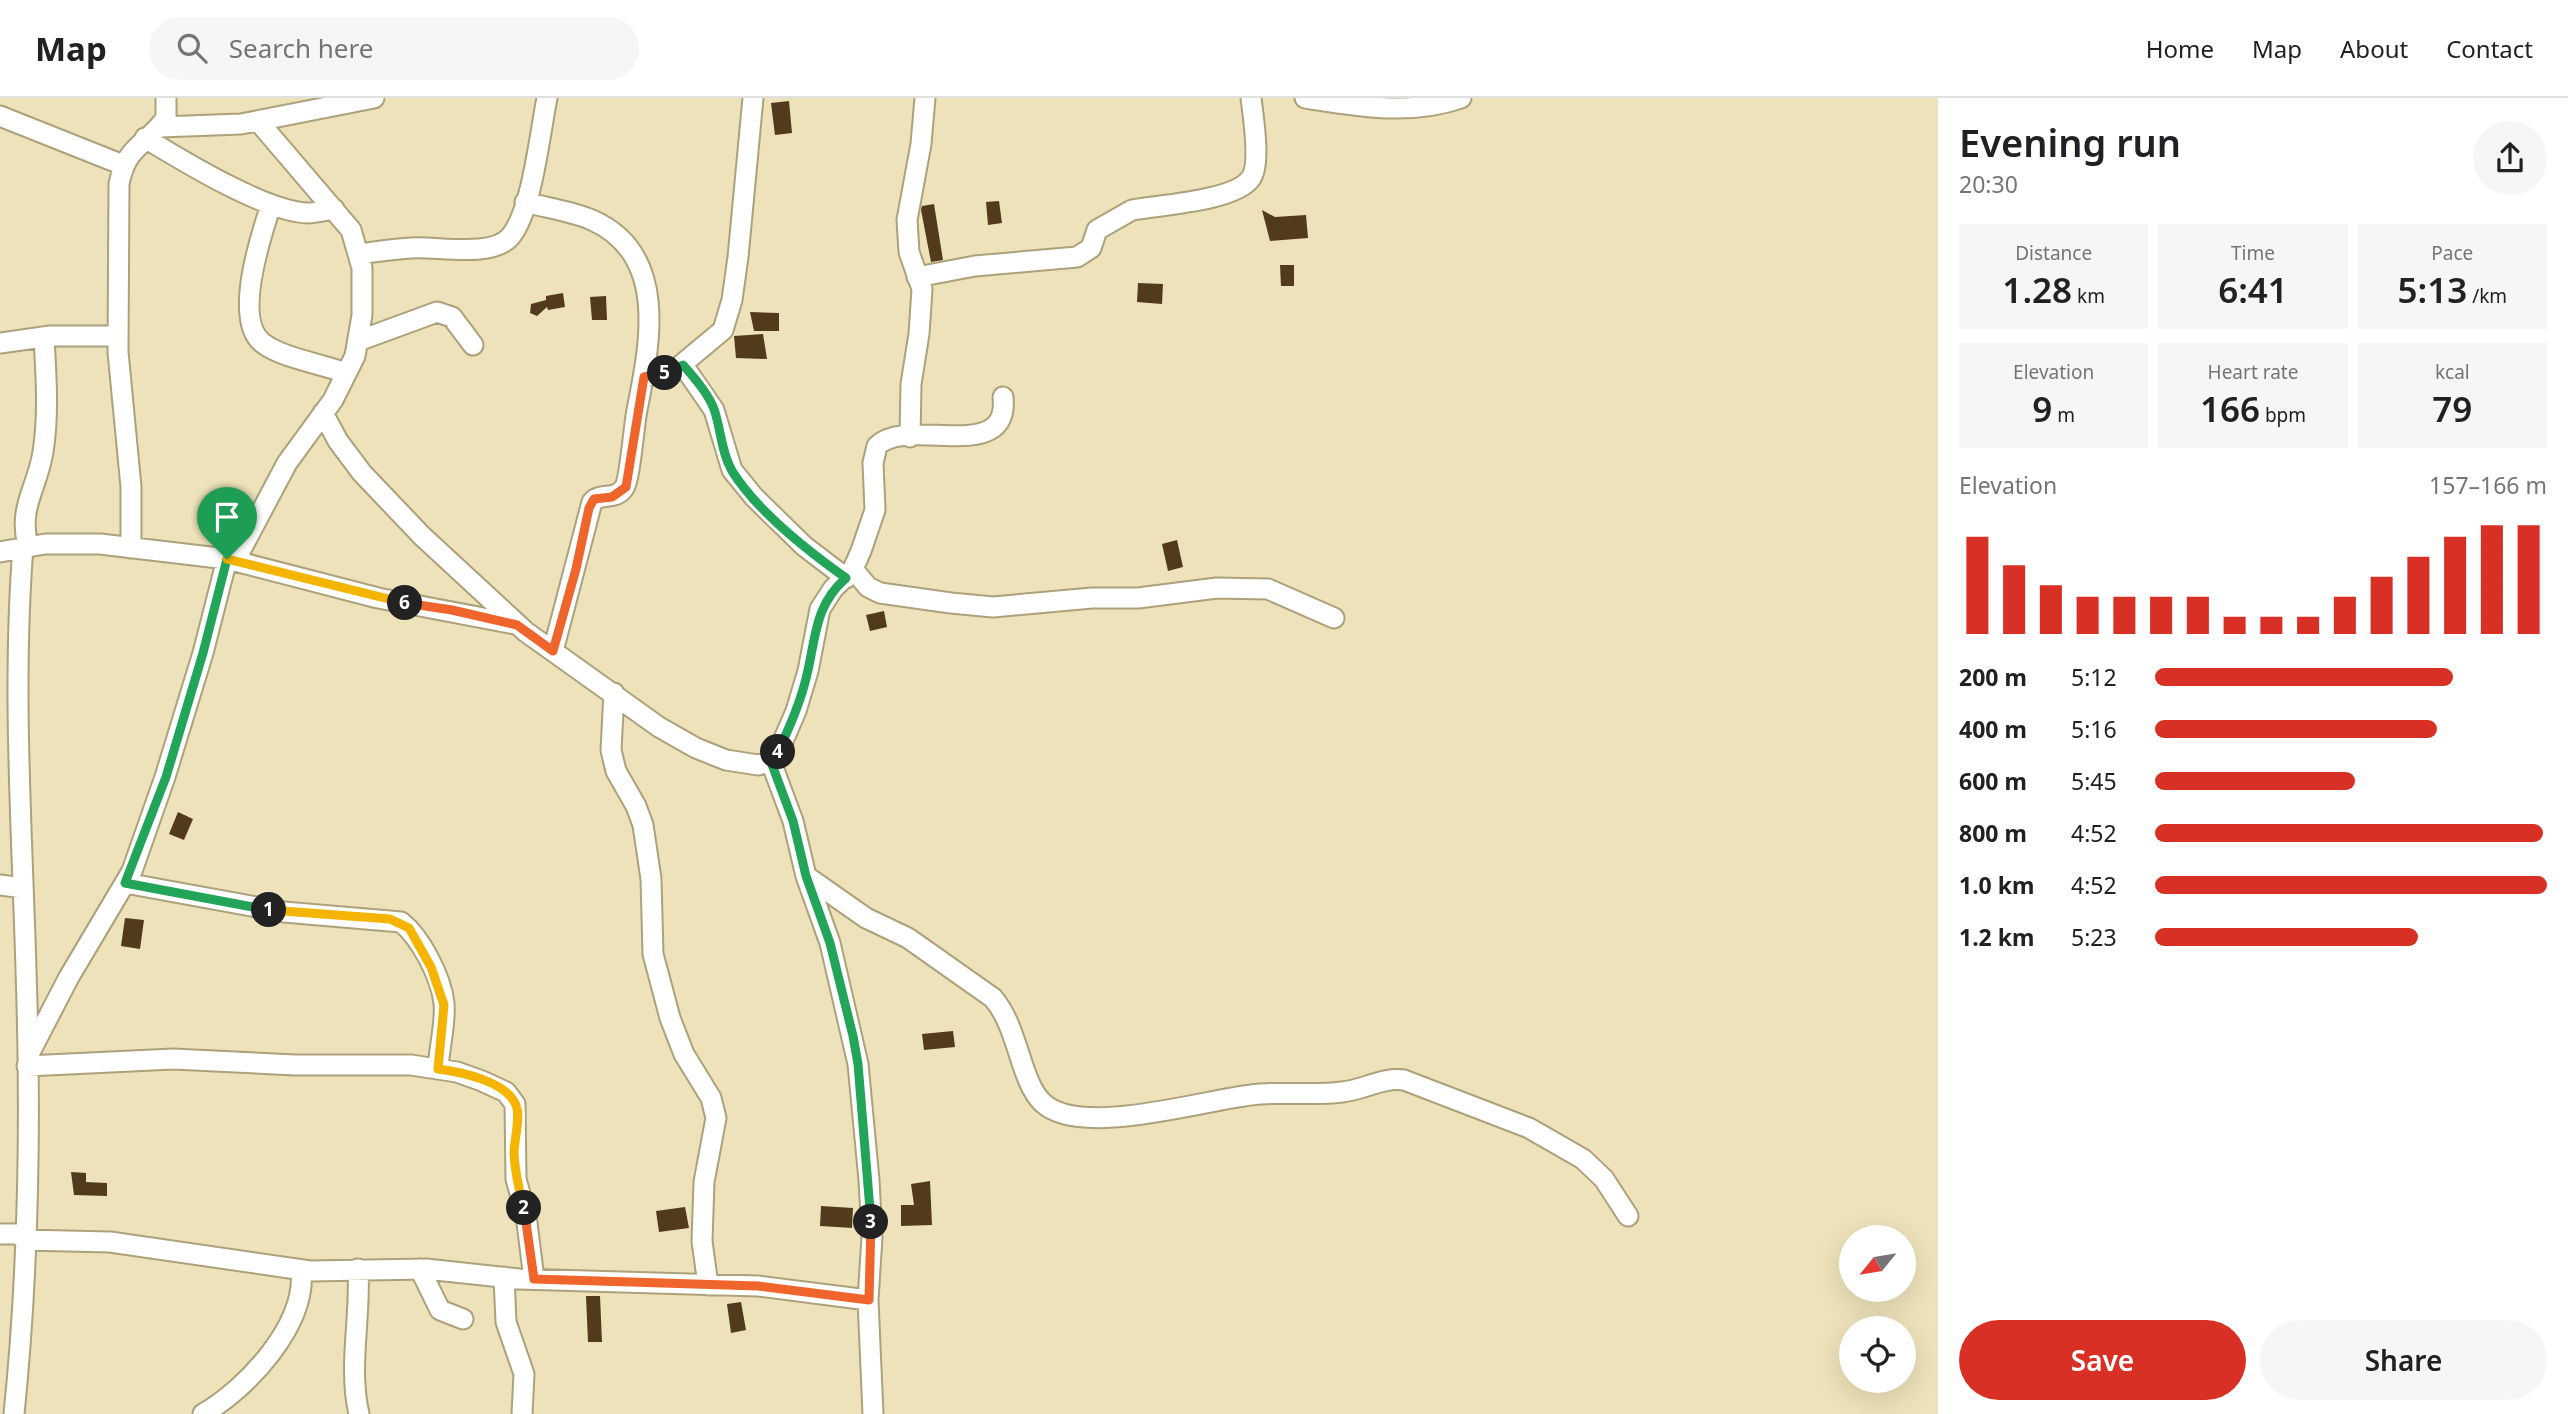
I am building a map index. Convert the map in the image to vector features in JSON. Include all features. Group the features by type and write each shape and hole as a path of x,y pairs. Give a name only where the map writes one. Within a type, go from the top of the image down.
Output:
{"street":[{"path":"131,548 131,487 118,336 117,226 123,165 130,152 166,118 166,98"},
{"path":"152,133 258,121 374,98"},
{"path":"358,254 414,248 475,249 494,246 509,238 525,202 547,98"},
{"path":"644,377 676,370 723,330 732,300 753,98"},
{"path":"910,437 911,384 921,307 918,277 909,252 907,220 921,144 925,98"},
{"path":"918,277 975,266 1077,257 1091,248 1097,230 1119,215 1132,210 1224,194 1244,184 1253,175 1255,151 1251,98"},
{"path":"1305,98 1389,108 1439,105 1461,98"},
{"path":"0,116 123,165"},
{"path":"27,1062 69,977 125,883 166,777 231,560 286,463 323,413 355,356 362,315 362,268 351,230 258,121"},
{"path":"152,133 196,169 271,205 308,213 334,209"},
{"path":"525,202 591,220 629,247 644,275 650,312 649,352 628,481 620,492 612,497 597,497 592,502 553,651"},
{"path":"271,205 259,240 249,300 248,312 255,335 264,345 346,373"},
{"path":"358,341 438,313 452,317 473,345"},
{"path":"0,343 44,337 118,336"},
{"path":"14,1414 21,1342 27,1062 16,630 26,546 23,519 39,469 44,436 44,337"},
{"path":"683,365 714,410 732,471 754,497 804,546 880,593 993,607 1092,597 1138,598 1217,588 1268,589 1334,618"},
{"path":"873,1414 869,1300 872,1237 858,1064 830,943 806,876 793,821 771,762 796,711 808,671 820,609 833,589 850,574 875,510 876,450 881,442 889,438 984,433 1000,420 1004,408 1003,397"},
{"path":"323,413 338,441 362,473 422,536 517,625 659,727 696,748 726,760 758,765 771,762"},
{"path":"0,552 26,546 100,544 231,560 378,598 452,610 517,625"},
{"path":"0,670 18,692"},
{"path":"614,693 611,750 616,771 636,806 643,825 651,879 653,954 670,1018 684,1054 711,1098 716,1118 704,1182 702,1241 708,1285"},
{"path":"806,876 866,918 908,938 993,998 1003,1010 1019,1045 1030,1082 1041,1102 1055,1111 1090,1116 1141,1115 1253,1094 1342,1092 1395,1079 1404,1080 1529,1128 1583,1159 1604,1179 1628,1216"},
{"path":"125,883 284,912 401,922 409,928 431,967 444,1005 438,1069"},
{"path":"0,885 23,888"},
{"path":"27,1062 173,1059 295,1065 411,1065 482,1081 506,1092 516,1104 516,1179 526,1215 534,1279"},
{"path":"0,1234 110,1242 301,1270 420,1269 534,1279 758,1286 869,1300"},
{"path":"358,1269 360,1304 354,1395 359,1414"},
{"path":"420,1269 440,1310 463,1319"},
{"path":"203,1414 229,1395 260,1366 297,1309 302,1283 301,1270"},
{"path":"504,1277 506,1322 524,1374 522,1414"}],"building":[{"path":"789,101 792,133 775,135 771,103"},
{"path":"999,201 1002,223 988,225 986,202"},
{"path":"934,204 943,260 931,262 921,210 922,206"},
{"path":"1262,210 1275,217 1306,215 1308,238 1270,241"},
{"path":"1280,265 1294,265 1294,286 1281,286"},
{"path":"1138,283 1163,284 1162,304 1137,302"},
{"path":"563,293 565,307 548,310 547,307 537,316 530,313 531,304 546,300 546,296"},
{"path":"606,296 607,320 592,320 590,297"},
{"path":"750,312 779,313 779,331 754,331"},
{"path":"763,334 767,359 736,358 734,336"},
{"path":"1177,540 1183,567 1168,571 1162,544"},
{"path":"884,611 887,627 870,631 866,615"},
{"path":"178,812 193,819 184,840 169,834"},
{"path":"125,918 144,920 140,949 121,946"},
{"path":"953,1031 955,1047 924,1050 922,1034"},
{"path":"71,1172 86,1173 86,1182 107,1183 107,1196 74,1195"},
{"path":"930,1181 932,1225 901,1226 901,1205 914,1205 911,1184"},
{"path":"821,1206 853,1208 852,1228 820,1226"},
{"path":"685,1207 689,1228 659,1232 656,1211"},
{"path":"586,1296 600,1296 602,1342 588,1342"},
{"path":"741,1302 746,1330 731,1333 727,1304"}],"route":[{"path":"683,365 691,374 714,410 723,449 732,471 754,497 804,546 846,578 833,589 820,609 808,671 796,711 777,755 771,762 793,821 806,876 830,943 853,1036 869,1180 872,1237 869,1300 847,1295 784,1291 758,1286 534,1279 526,1215 516,1179 516,1104 506,1092 482,1081 457,1072 438,1069 444,1005 431,967 409,928 390,919 284,912 125,883 132,871 166,777 203,653 227,559 378,598 452,610 517,625 553,651 576,569 589,508 594,499 612,497 626,487 628,481 630,453 644,377 676,370 683,365"}]}
